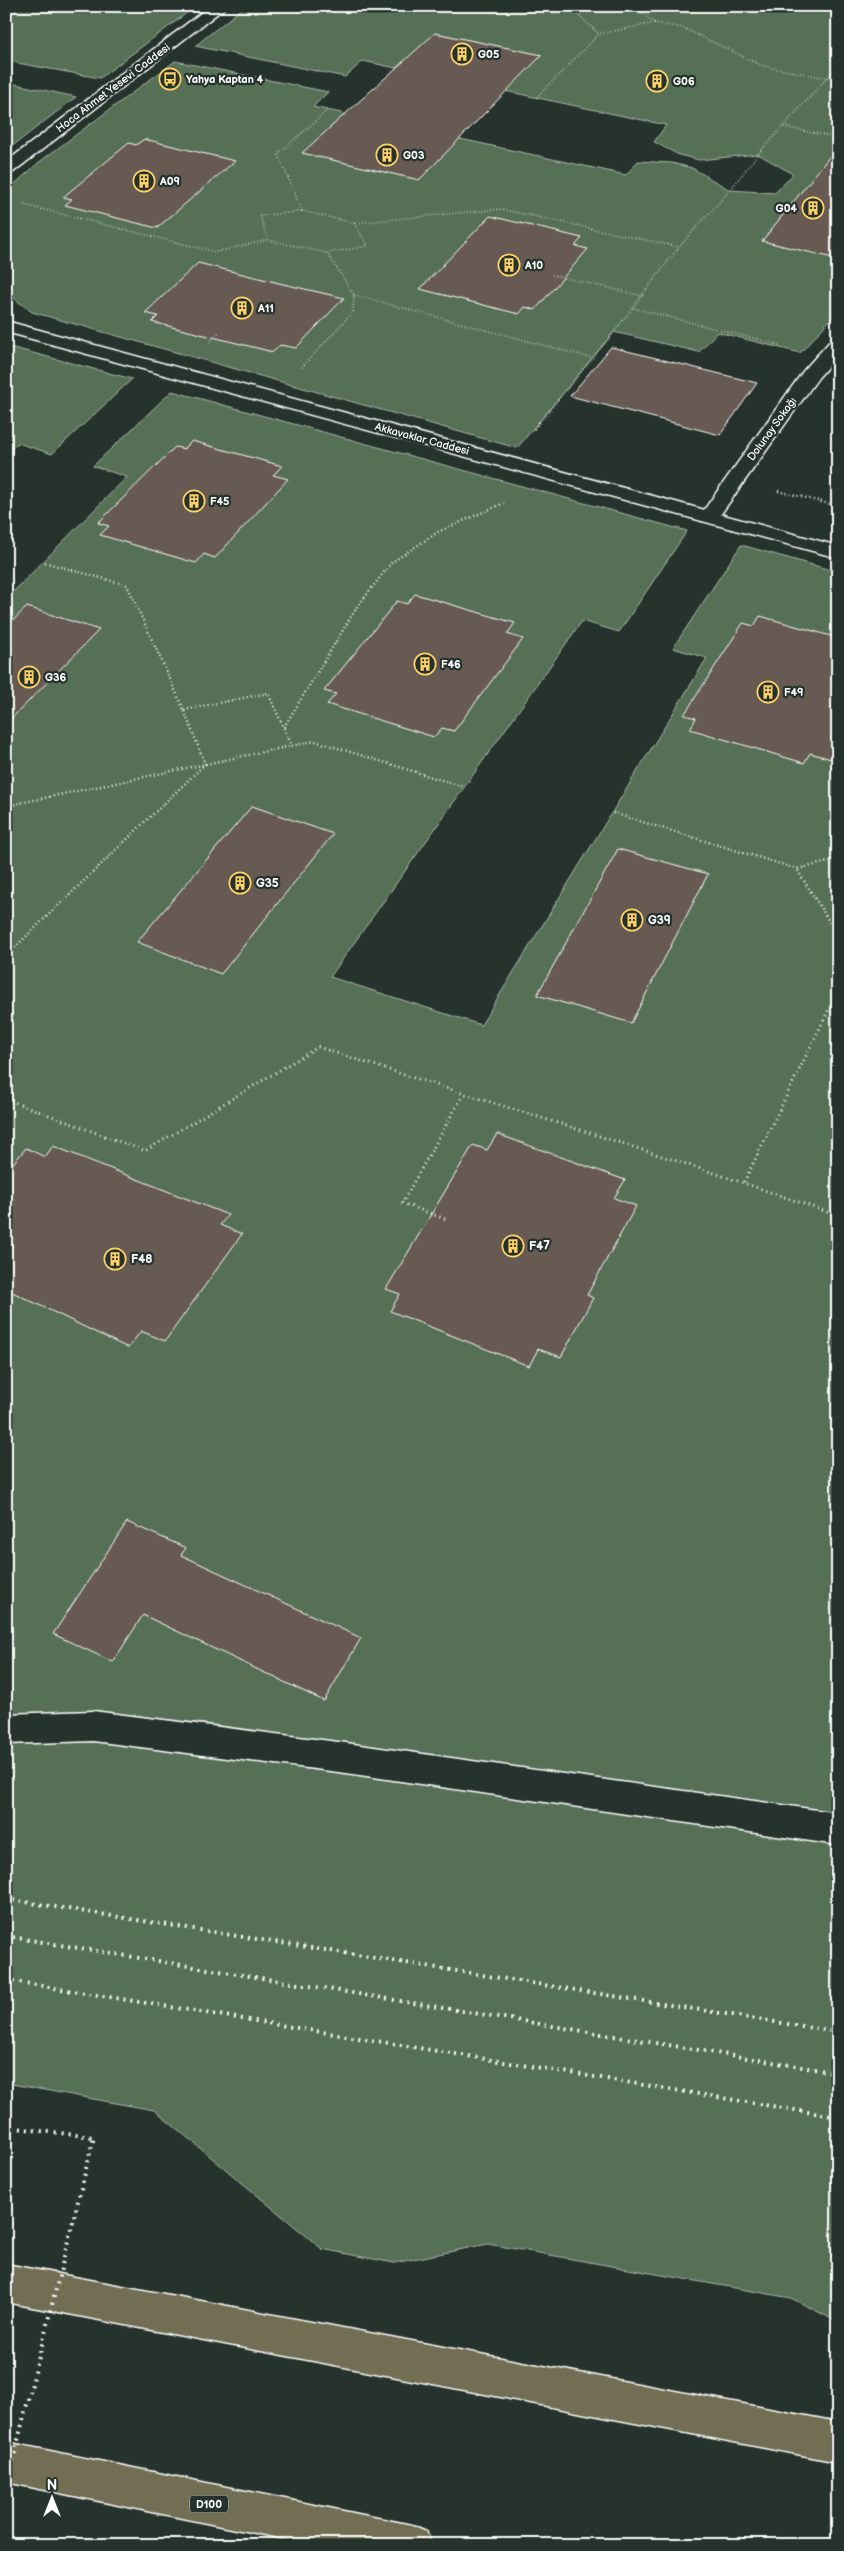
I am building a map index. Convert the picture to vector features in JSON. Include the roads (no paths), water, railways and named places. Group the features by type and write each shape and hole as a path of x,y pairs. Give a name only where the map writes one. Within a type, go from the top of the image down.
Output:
{"highway":[{"path":"6,2283 838,2442"},
{"name":"D100","path":"6,2462 412,2545"}],"street":[{"name":"Hoca Ahmet Yesevi Caddesi","path":"6,170 220,6"},
{"name":"Akkavaklar Caddesi","path":"9,325 838,552"},
{"name":"Dolunay Sokağı","path":"709,517 824,357 838,343"},
{"path":"6,1729 93,1726 346,1758 838,1829"}],"place":[{"name":"G05","path":"462,54"},
{"name":"Yahya Kaptan 4","path":"170,79"},
{"name":"G06","path":"657,81"},
{"name":"G03","path":"387,155"},
{"name":"A09","path":"144,181"},
{"name":"G04","path":"813,208"},
{"name":"A10","path":"509,265"},
{"name":"A11","path":"242,308"},
{"name":"F45","path":"194,501"},
{"name":"F46","path":"425,664"},
{"name":"G36","path":"29,677"},
{"name":"F49","path":"768,692"},
{"name":"G35","path":"240,883"},
{"name":"G39","path":"632,920"},
{"name":"F47","path":"513,1246"},
{"name":"F48","path":"115,1259"}]}
